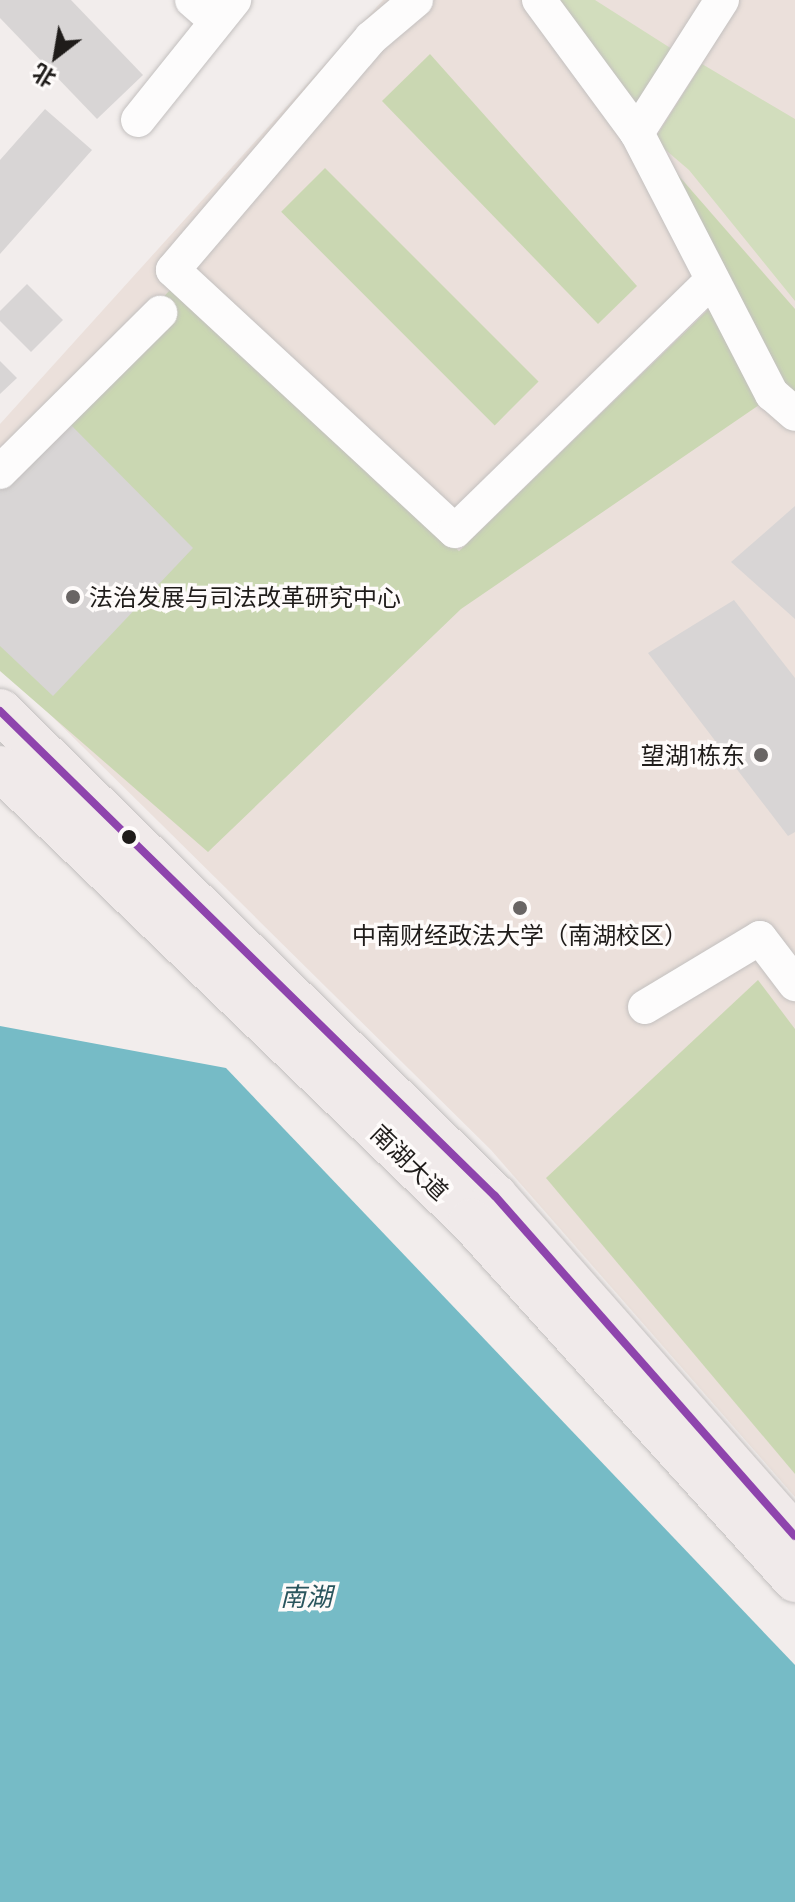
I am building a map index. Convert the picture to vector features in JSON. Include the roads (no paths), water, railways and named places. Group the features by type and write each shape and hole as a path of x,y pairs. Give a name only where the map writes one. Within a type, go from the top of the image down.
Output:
{"main road":[{"name":"南湖大道","path":"0,711 495,1196 795,1536"},
{"name":"南湖大道","path":"0,768 471,1221 795,1580"}],"street":[{"path":"416,0 371,38 173,270 455,531 712,280"},
{"path":"539,0 637,133 772,394 795,414"},
{"path":"637,133 722,0"},
{"path":"138,120 214,7"},
{"path":"0,472 160,313"},
{"path":"645,1007 760,938 795,984"}],"water":[{"name":"南湖","path":"0,1026 226,1068 795,1665 795,1902 0,1902"}],"place":[{"name":"法治发展与司法改革研究中心","path":"73,597"},
{"name":"望湖1栋东","path":"761,755"},
{"name":"中南财经政法大学（南湖校区）","path":"520,908"}]}
